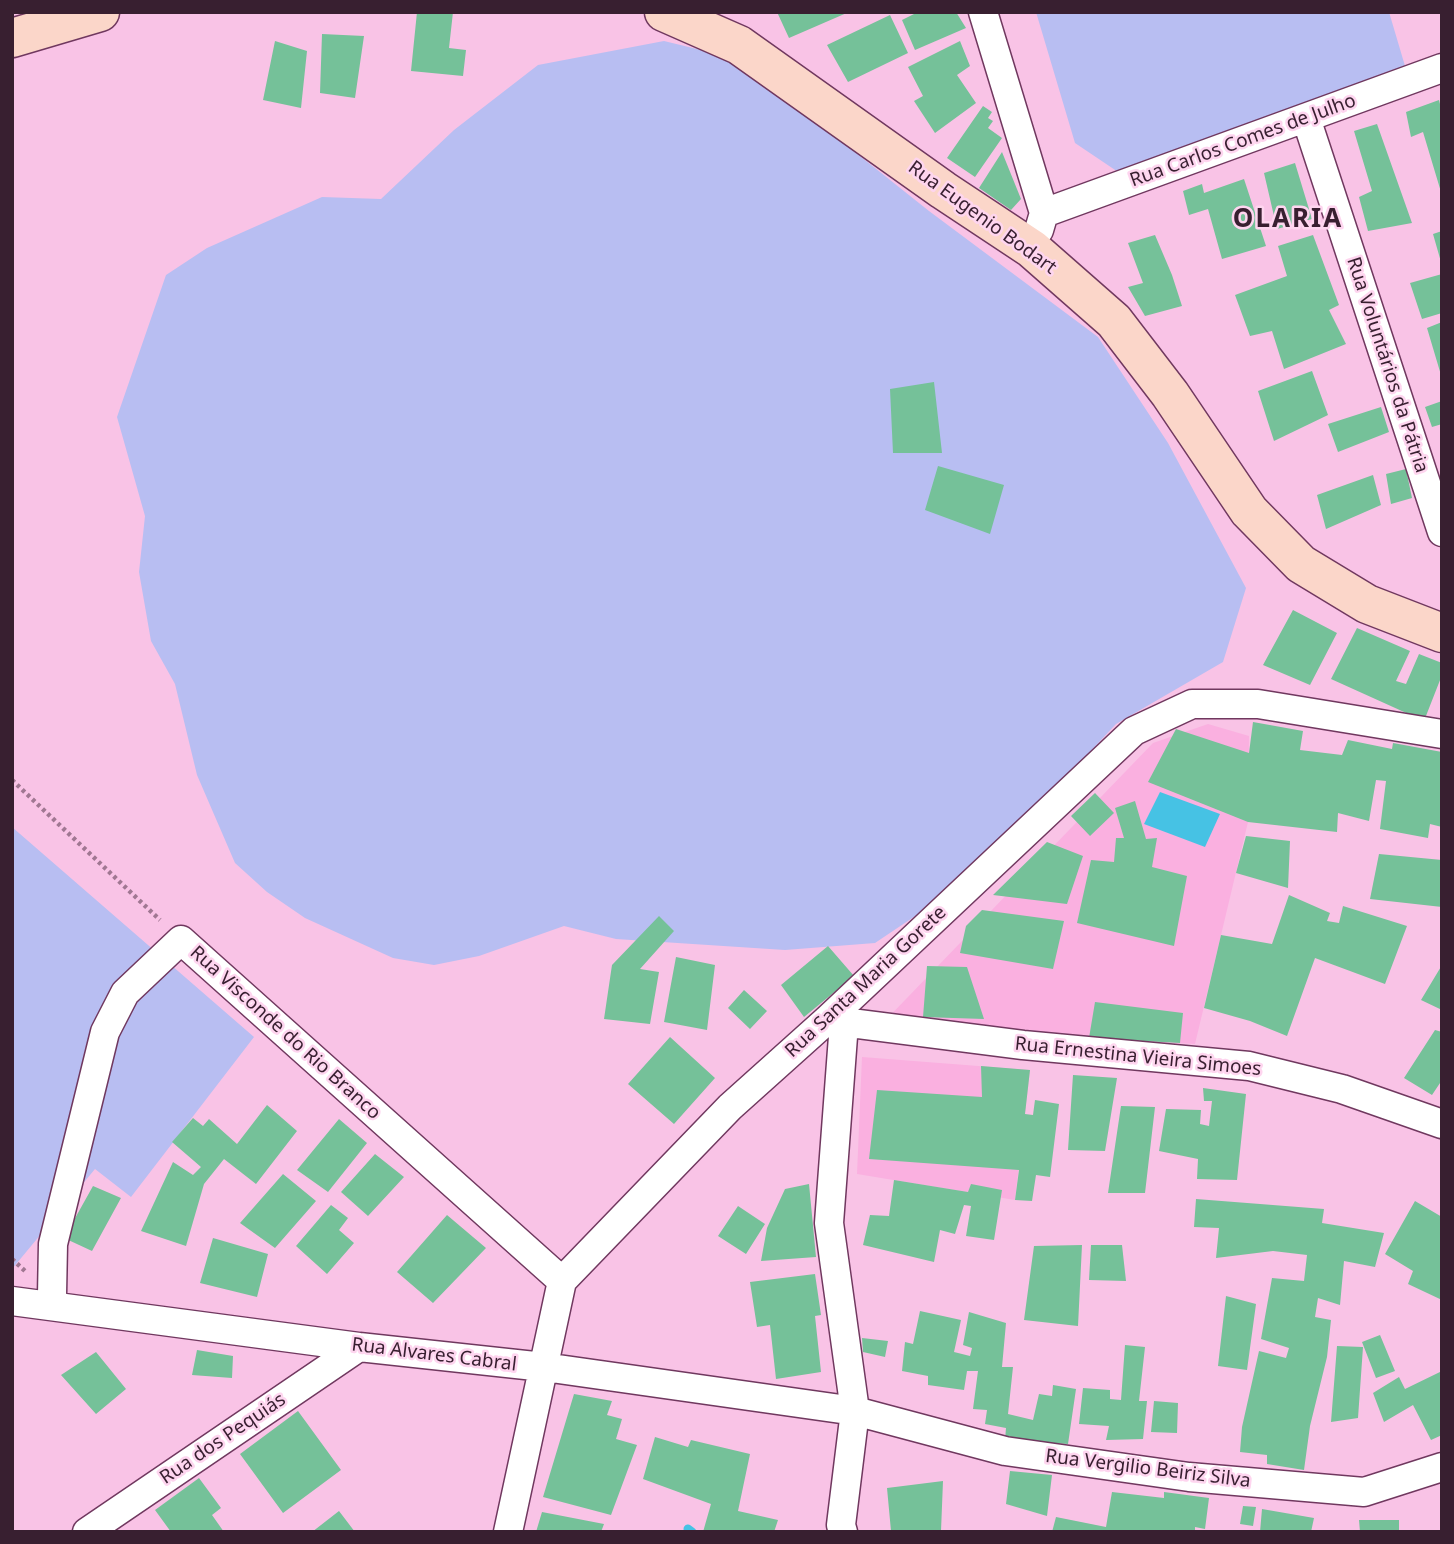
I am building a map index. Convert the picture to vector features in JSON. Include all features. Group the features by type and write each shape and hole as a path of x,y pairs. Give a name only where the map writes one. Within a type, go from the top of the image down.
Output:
{"street":[{"path":"12,18 16,12"},
{"path":"12,38 100,12"},
{"name":"Rua Eugenio Bodart","path":"664,12 739,45 943,190 1038,231 1114,321 1170,394 1249,511 1301,564 1367,604 1442,633"},
{"path":"983,12 1038,231"},
{"name":"Rua Carlos Comes de Julho","path":"1038,231 1306,118 1442,68"},
{"name":"Rua Voluntários da Pátria","path":"1306,118 1442,532"},
{"name":"Rua Santa Maria Gorete","path":"562,1281 730,1107 835,1022 1134,731 1192,705 1258,704 1442,734"},
{"path":"55,1306 52,1295 53,1244 105,1032 125,993 181,940"},
{"name":"Rua Visconde do Rio Branco","path":"181,940 562,1281"},
{"path":"835,1022 829,1223 855,1411 841,1529"},
{"name":"Rua Ernestina Vieira Simoes","path":"835,1022 1023,1045 1250,1066 1342,1088 1442,1124"},
{"path":"509,1532 562,1281"},
{"name":"Rua Alvares Cabral","path":"12,1301 359,1347 544,1367 855,1411"},
{"name":"Rua dos Pequiás","path":"87,1532 359,1347"},
{"name":"Rua Vergilio Beiriz Silva","path":"855,1411 1005,1451 1189,1477 1364,1492 1442,1467"}],"path":[{"name":"Rua Visconde do Rio Branco","path":"12,780 181,940"}],"shaded area":[{"path":"1036,12 1389,12 1405,66 1302,117 1130,180 1075,143"},
{"path":"664,41 738,59 929,211 1098,337 1168,443 1246,588 1223,662 1116,724 972,878 875,943 785,950 616,939 564,926 479,956 434,965 393,958 305,918 267,892 235,863 197,775 175,684 151,641 139,572 145,516 117,417 166,275 207,248 322,197 381,199 454,130 538,65"},
{"path":"1208,724 1249,736 1248,822 1195,1044 879,1027 1153,743"},
{"path":"1160,792 1220,814 1205,847 1144,824"},
{"path":"12,827 254,1037 131,1197 95,1169 12,1269"},
{"path":"862,1057 1030,1070 1015,1200 857,1174"}],"building":[{"path":"417,12 453,12 449,48 466,50 463,76 411,71"},
{"path":"777,12 849,12 789,38"},
{"path":"918,12 956,12 966,28 915,50 902,20"},
{"path":"890,15 908,53 848,82 827,45"},
{"path":"322,34 364,36 355,98 320,93"},
{"path":"275,41 307,51 301,108 263,100"},
{"path":"960,41 970,66 957,75 976,103 935,133 914,101 923,96 908,67"},
{"path":"1439,100 1442,112 1441,192 1423,132 1411,137 1406,112"},
{"path":"983,106 992,112 988,118 993,121 988,128 1002,138 975,177 947,158"},
{"path":"1377,124 1412,223 1368,231 1359,197 1372,191 1354,131"},
{"path":"1002,152 1021,199 1011,210 979,188"},
{"path":"1295,163 1312,219 1277,229 1264,173"},
{"path":"1244,179 1266,246 1222,259 1208,209 1189,215 1183,191 1202,184 1204,193"},
{"path":"1442,231 1442,261 1441,262 1433,234"},
{"path":"1155,235 1182,306 1145,316 1128,287 1143,283 1128,243"},
{"path":"1313,235 1339,305 1329,310 1346,344 1284,369 1272,331 1250,336 1235,295 1287,276 1278,246"},
{"path":"1442,274 1442,313 1422,319 1410,283"},
{"path":"1442,322 1442,375 1441,375 1427,328"},
{"path":"1312,371 1328,415 1274,441 1258,391"},
{"path":"934,382 942,453 893,453 890,389"},
{"path":"1442,401 1442,424 1432,427 1425,407"},
{"path":"1381,407 1389,432 1338,452 1328,424"},
{"path":"938,466 1004,485 990,534 925,510"},
{"path":"1406,469 1412,498 1391,504 1386,474"},
{"path":"1373,475 1381,505 1326,529 1317,495"},
{"path":"1293,610 1337,633 1310,685 1263,665"},
{"path":"1357,628 1410,651 1396,681 1406,684 1419,654 1442,663 1442,675 1424,721 1331,679"},
{"path":"1253,722 1303,731 1300,750 1342,755 1348,740 1392,749 1393,743 1442,752 1442,827 1430,824 1428,838 1380,829 1386,781 1376,780 1369,821 1338,813 1337,832 1248,822 1148,782 1176,729 1249,753"},
{"path":"1095,793 1114,813 1090,836 1071,816"},
{"path":"1135,801 1146,839 1157,838 1152,867 1187,876 1174,946 1077,923 1091,860 1114,862 1116,838 1124,838 1115,808"},
{"path":"1246,836 1290,841 1288,888 1236,873"},
{"path":"1047,842 1083,856 1067,904 993,895"},
{"path":"1379,854 1442,860 1442,907 1370,899"},
{"path":"1289,895 1330,913 1327,921 1339,923 1343,906 1407,926 1385,984 1315,958 1287,1036 1250,1021 1204,1008 1221,935 1272,944"},
{"path":"982,910 1064,921 1053,969 960,953 966,926"},
{"path":"659,916 674,931 640,969 659,972 650,1024 604,1019 612,965"},
{"path":"828,946 854,976 804,1017 781,985"},
{"path":"676,957 715,965 707,1030 664,1022"},
{"path":"1442,965 1442,1010 1421,1000"},
{"path":"927,966 967,967 984,1019 923,1017"},
{"path":"744,990 767,1011 750,1029 728,1008"},
{"path":"1095,1002 1183,1013 1180,1043 1089,1038"},
{"path":"1435,1030 1442,1032 1442,1080 1432,1095 1404,1078"},
{"path":"670,1037 715,1078 674,1124 628,1084"},
{"path":"981,1066 1030,1070 1025,1114 1033,1115 1035,1100 1059,1104 1050,1177 1036,1175 1032,1201 1015,1200 1019,1170 869,1159 877,1090 982,1097"},
{"path":"1073,1075 1117,1078 1105,1151 1068,1150"},
{"path":"1203,1088 1246,1094 1237,1180 1197,1179 1198,1159 1159,1151 1166,1109 1201,1110 1200,1124 1209,1126 1212,1101 1204,1101"},
{"path":"267,1105 297,1131 256,1184 224,1159 204,1184 186,1246 141,1231 173,1162 193,1175 201,1167 172,1142 193,1118 203,1126 209,1119 237,1144"},
{"path":"1121,1106 1155,1107 1145,1193 1108,1193"},
{"path":"339,1119 367,1143 328,1192 297,1170"},
{"path":"375,1154 404,1177 368,1216 341,1192"},
{"path":"283,1174 316,1201 275,1248 240,1223"},
{"path":"894,1180 968,1192 971,1184 1002,1190 994,1240 966,1236 971,1206 964,1205 955,1234 940,1230 934,1262 863,1245 870,1215 889,1216"},
{"path":"809,1184 816,1257 761,1261 767,1228 785,1189"},
{"path":"93,1186 121,1198 92,1251 64,1238"},
{"path":"1196,1199 1324,1209 1322,1223 1384,1233 1375,1267 1344,1261 1340,1305 1318,1298 1315,1317 1331,1320 1327,1357 1310,1426 1304,1470 1267,1464 1267,1455 1240,1452 1242,1427 1259,1351 1286,1358 1289,1348 1261,1339 1272,1278 1304,1281 1307,1255 1273,1251 1216,1258 1219,1228 1194,1227"},
{"path":"1415,1201 1442,1217 1442,1300 1408,1284 1413,1271 1385,1254"},
{"path":"331,1205 348,1218 339,1230 354,1243 327,1274 296,1246"},
{"path":"738,1206 765,1224 746,1254 718,1236"},
{"path":"447,1215 486,1248 433,1303 397,1272"},
{"path":"213,1238 268,1254 257,1297 200,1283"},
{"path":"1082,1245 1078,1326 1024,1320 1034,1246"},
{"path":"1091,1245 1122,1245 1126,1281 1089,1280"},
{"path":"815,1274 821,1315 815,1316 821,1372 776,1379 770,1325 757,1327 750,1282"},
{"path":"1226,1296 1256,1304 1247,1370 1218,1366"},
{"path":"920,1311 961,1320 954,1352 970,1356 972,1348 963,1345 969,1312 1006,1323 1002,1367 1013,1367 1008,1414 1033,1420 1039,1394 1052,1396 1053,1385 1076,1389 1068,1444 1005,1440 1006,1428 985,1424 987,1410 973,1409 978,1371 967,1371 964,1390 928,1385 928,1376 902,1371 905,1342 913,1344"},
{"path":"1380,1335 1395,1371 1376,1378 1362,1342"},
{"path":"862,1338 888,1341 885,1357 863,1352"},
{"path":"1125,1345 1145,1347 1139,1401 1147,1401 1143,1439 1106,1440 1109,1426 1079,1424 1083,1388 1110,1390 1110,1399 1121,1400"},
{"path":"1337,1346 1363,1347 1358,1418 1331,1422"},
{"path":"197,1350 233,1356 232,1378 192,1375"},
{"path":"96,1352 126,1389 96,1414 61,1375"},
{"path":"1442,1371 1442,1435 1431,1440 1413,1405 1384,1422 1373,1393 1399,1377 1405,1389"},
{"path":"574,1394 612,1401 607,1415 622,1419 616,1439 637,1445 611,1515 543,1497"},
{"path":"1154,1401 1178,1403 1177,1433 1151,1432"},
{"path":"298,1411 341,1470 283,1513 240,1454"},
{"path":"655,1437 688,1447 691,1440 750,1454 738,1511 778,1520 774,1532 703,1532 711,1504 643,1479"},
{"path":"1010,1471 1052,1475 1047,1516 1006,1504"},
{"path":"199,1478 221,1508 212,1515 224,1532 171,1532 155,1510"},
{"path":"943,1481 941,1531 891,1531 887,1488"},
{"path":"1112,1492 1164,1498 1164,1492 1209,1498 1205,1529 1195,1527 1195,1532 1052,1532 1056,1517 1106,1527"},
{"path":"1243,1506 1256,1507 1253,1526 1240,1524"},
{"path":"1262,1509 1314,1518 1311,1532 1260,1532"},
{"path":"339,1511 355,1532 312,1532"},
{"path":"542,1512 604,1524 601,1532 536,1532"},
{"path":"1359,1520 1399,1520 1399,1532 1360,1532"}],"waterway":[{"path":"688,1529 692,1532"}],"district":[{"name":"OLARIA","path":"1288,220"}]}
